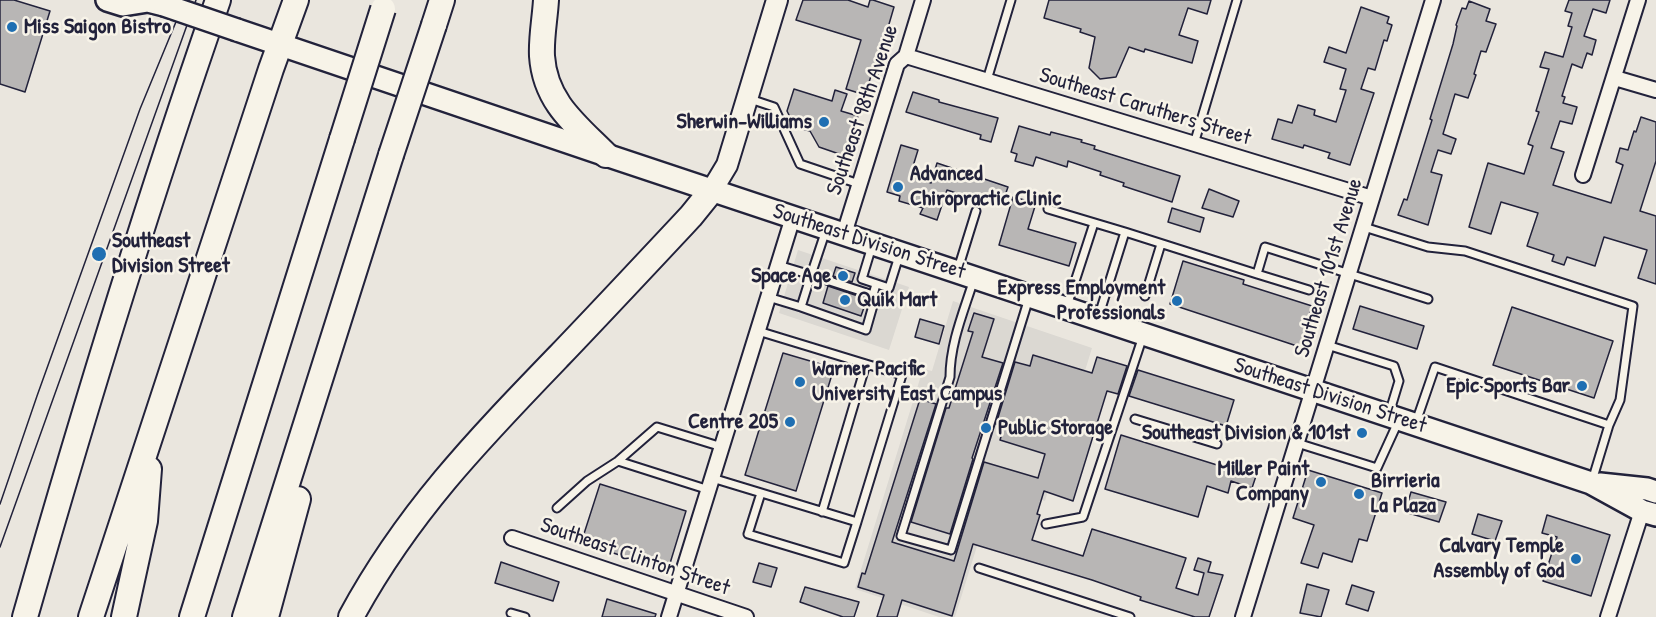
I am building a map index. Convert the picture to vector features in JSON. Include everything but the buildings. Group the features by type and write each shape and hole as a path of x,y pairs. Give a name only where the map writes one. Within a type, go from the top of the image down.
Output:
{"highway":[{"path":"25,617 113,315 218,0"},
{"path":"91,617 279,44 296,0"},
{"path":"245,617 442,0"},
{"path":"546,0 542,55 545,77 553,98 561,111 606,155"},
{"path":"192,617 385,4"},
{"path":"351,617 384,560 435,490 508,408 691,216 712,190"},
{"path":"266,617 316,434 318,391"},
{"path":"124,617 145,521 152,431"}],"main road":[{"name":"Southeast Division Street","path":"107,0 123,5 153,2 1591,483 1651,509"},
{"name":"Southeast Division Street","path":"1591,483 1656,492"}],"street":[{"path":"712,190 727,165 777,0"},
{"name":"Southeast 98th Avenue","path":"835,231 859,184 897,64 906,56 922,0"},
{"name":"Southeast 101st Avenue","path":"1243,617 1433,0"},
{"path":"1583,175 1638,0"},
{"name":"Southeast Caruthers Street","path":"906,56 1372,198"},
{"path":"1615,78 1656,90"},
{"path":"669,617 793,217"},
{"path":"1608,617 1651,509"},
{"name":"Southeast Clinton Street","path":"512,538 746,617"}],"lane":[{"path":"987,80 1011,0"},
{"path":"1194,144 1238,0"},
{"path":"748,98 774,107 800,164 859,184"},
{"path":"1048,208 1309,290"},
{"path":"976,212 950,360 950,377 902,536 951,550 1030,296"},
{"path":"1067,308 1094,223"},
{"path":"1364,227 1428,247 1465,251 1633,306 1620,400 1609,425 1591,483"},
{"path":"801,307 811,275 835,231"},
{"path":"1098,318 1125,232"},
{"path":"873,243 862,279 876,284 889,288 900,252"},
{"path":"1145,296 1161,244"},
{"path":"1257,274 1265,247 1428,299"},
{"path":"778,264 873,295"},
{"path":"768,297 866,330 874,302 876,284"},
{"path":"758,331 902,375 844,563 748,534 761,493"},
{"path":"1046,524 1083,517 1144,334"},
{"path":"1327,345 1394,366 1399,381 1401,420"},
{"path":"822,512 866,364"},
{"path":"1297,443 1377,468 1401,420 1435,366 1609,425"},
{"path":"1135,419 1217,444"},
{"path":"557,508 587,481 618,461 657,427 722,447"},
{"path":"618,461 711,484 761,493 857,522"},
{"path":"979,568 1130,617"},
{"path":"512,613 525,617"}],"shaded area":[{"path":"798,250 909,287 889,350 779,313"},
{"name":"Public Storage","path":"953,301 1092,348 1045,501 996,485 955,617 939,617 855,589 923,369 932,371"}],"tram line":[{"path":"0,504 140,109 185,0"},
{"path":"0,547 196,0"}],"place":[{"name":"Miss Saigon Bistro","path":"12,27"},
{"name":"Sherwin-Williams","path":"824,122"},
{"name":"Advanced Chiropractic Clinic","path":"898,187"},
{"name":"Southeast Division Street","path":"99,254"},
{"name":"Space Age","path":"843,276"},
{"name":"Quik Mart","path":"845,300"},
{"name":"Express Employment Professionals","path":"1177,301"},
{"name":"Warner Pacific University East Campus","path":"800,382"},
{"name":"Epic Sports Bar","path":"1582,386"},
{"name":"Centre 205","path":"790,422"},
{"name":"Public Storage","path":"986,428"},
{"name":"Southeast Division & 101st","path":"1362,433"},
{"name":"Miller Paint Company","path":"1321,482"},
{"name":"Birrieria La Plaza","path":"1359,494"},
{"name":"Calvary Temple Assembly of God","path":"1576,559"}]}
